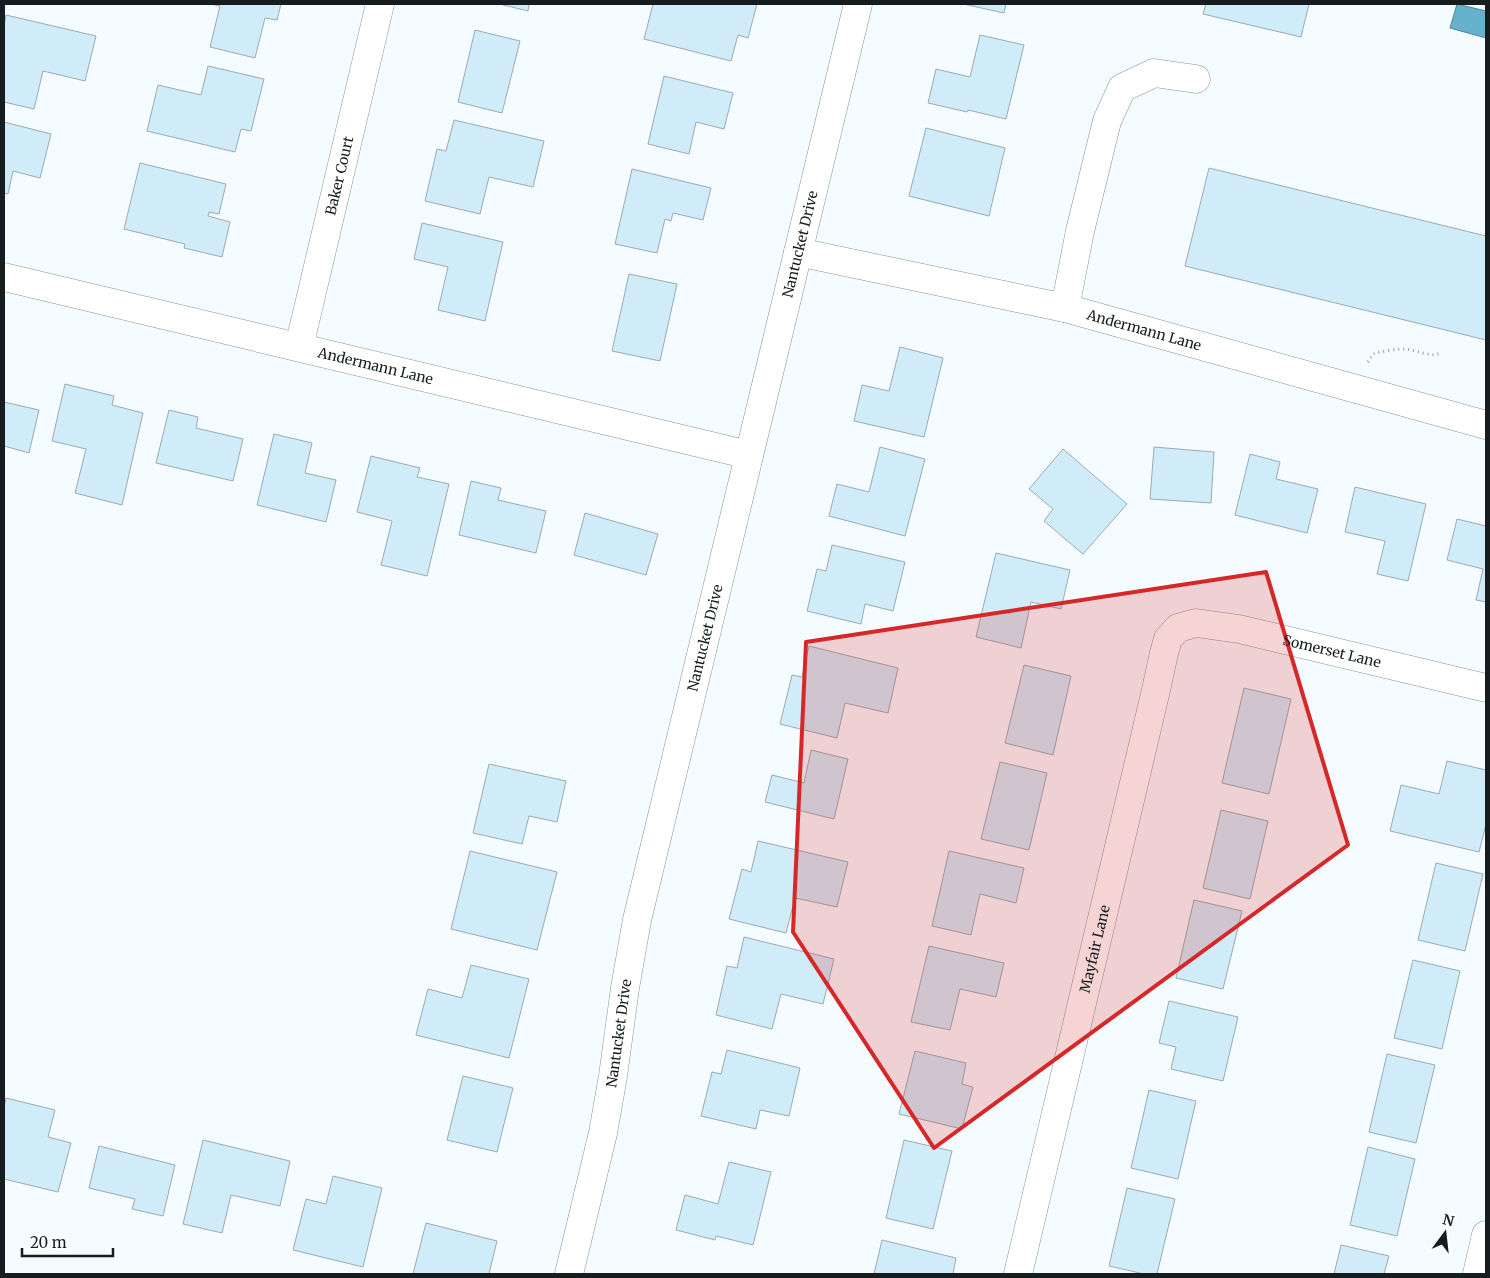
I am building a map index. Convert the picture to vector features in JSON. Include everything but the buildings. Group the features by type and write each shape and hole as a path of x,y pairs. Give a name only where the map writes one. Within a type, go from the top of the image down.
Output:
{"street":[{"name":"Baker Court","path":"299,347 380,4"},
{"name":"Nantucket Drive","path":"569,1274 603,1133 625,988 638,920 858,4"},
{"path":"1065,308 1080,231 1107,121 1122,88 1154,73 1196,79"},
{"name":"Andermann Lane","path":"798,252 1065,308 1486,425"},
{"name":"Andermann Lane","path":"4,276 749,455"},
{"name":"Somerset Lane","path":"1178,628 1196,623 1239,629 1486,688"},
{"name":"Mayfair Lane","path":"1018,1274 1164,653 1168,639 1178,628"},
{"path":"1477,1274 1486,1235"}],"path":[{"path":"1360,390 1369,358 1373,354 1404,349 1435,355 1441,353"}],"highlighted area":[{"path":"1266,572 1348,845 934,1148 793,932 806,642"}],"water":[{"path":"1457,4 1486,11 1486,38 1450,28"}]}
